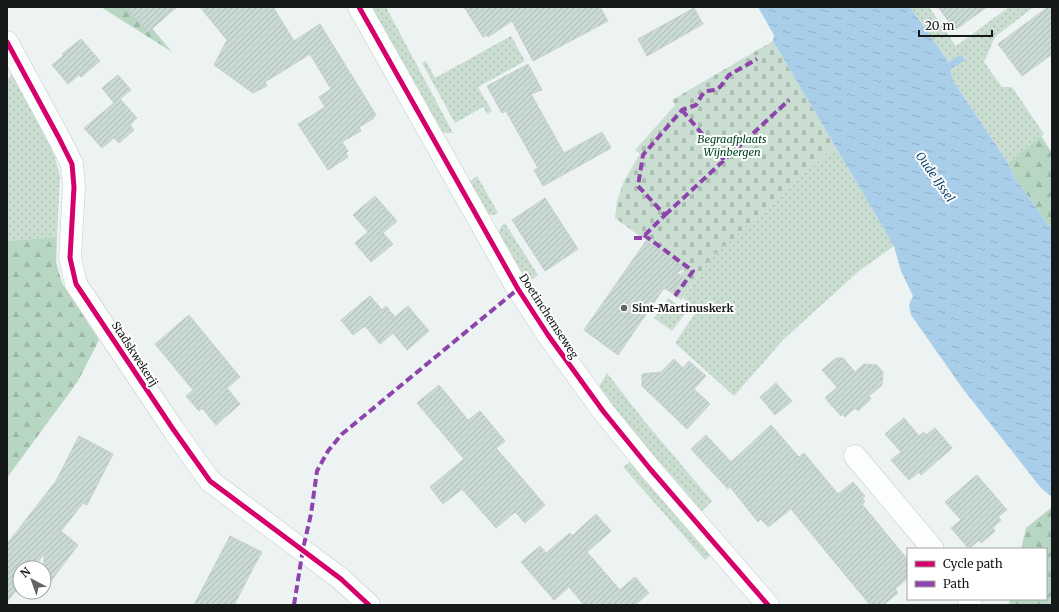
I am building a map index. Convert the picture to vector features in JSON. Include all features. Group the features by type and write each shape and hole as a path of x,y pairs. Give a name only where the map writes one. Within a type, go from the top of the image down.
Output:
{"street":[{"name":"Doetinchemseweg","path":"359,7 518,289 548,336 602,411 768,605"},
{"name":"Stadskwekerij","path":"7,42 72,164 74,187 70,258 76,284 172,429 210,481 341,579 369,605"},
{"path":"855,456 932,548"}],"green space":[{"path":"101,7 134,7 172,52"},
{"path":"369,7 386,7 453,133 441,133"},
{"path":"910,7 929,7 956,46 1009,7 1034,7 995,37 984,62 1002,87 1012,87 1044,134 1008,163 954,82 950,70 965,59 961,54 948,63"},
{"path":"511,36 525,61 478,87 492,111 487,114 483,107 455,123 422,63 426,61 435,78"},
{"name":"Begraafplaats Wijnbergen","path":"773,41 835,146 712,257 681,300 672,293 683,277 680,275 685,269 615,218 617,201 624,181 640,154 635,150 675,105 672,100"},
{"path":"12,73 54,154 60,176 57,237 7,241 7,81"},
{"path":"1041,136 1052,153 1052,230 1015,178 1008,163"},
{"path":"835,146 894,246 859,271 783,340 734,396 675,343 698,309 683,298 712,257"},
{"path":"477,176 498,213 493,215 487,214 469,182"},
{"path":"505,223 538,275 532,279 525,279 498,233 502,225"},
{"path":"57,237 56,262 62,283 99,340 78,381 7,478 7,241"},
{"path":"668,298 687,311 672,331 654,318"},
{"path":"607,373 645,422 712,501 702,511 626,423 599,387"},
{"path":"630,462 711,555 705,560 623,467"},
{"path":"1052,507 1052,605 1009,605 1010,600 1047,600 1047,548 1021,548 1026,528"}],"water":[{"name":"Oude IJssel","path":"758,7 910,7 948,63 961,54 965,60 950,70 954,82 1008,163 1015,178 1052,230 1052,497 1041,488 963,389 911,315 909,305 913,296 901,271 894,246 773,41 774,35"}],"building":[{"path":"125,7 177,7 148,32"},
{"path":"200,7 273,7 294,41 320,24 376,115 373,117 374,118 359,127 361,131 342,142 348,151 346,153 348,157 328,170 298,124 325,107 319,97 331,89 310,54 265,82 267,86 253,93 214,65 227,40"},
{"path":"464,7 600,7 608,21 533,61 512,21 488,37 487,35 483,37"},
{"path":"938,7 987,7 955,30"},
{"path":"1048,7 1052,7 1052,54 1022,76 998,44"},
{"path":"694,8 703,24 647,56 638,39"},
{"path":"81,39 100,61 81,77 79,75 68,84 52,65 63,56 62,54"},
{"path":"528,64 542,90 531,94 564,153 602,132 611,148 543,186 534,170 538,168 506,111 502,113 487,86"},
{"path":"118,75 131,90 120,99 137,118 130,125 134,130 119,143 114,138 102,148 84,128 114,103 102,88"},
{"path":"375,196 397,221 383,233 393,244 371,262 355,243 368,232 353,215"},
{"path":"545,198 578,249 545,271 512,220"},
{"name":"Sint-Martinuskerk","path":"646,241 684,268 677,273 683,277 672,293 664,288 618,355 584,330"},
{"path":"370,296 382,310 386,306 395,317 408,306 429,331 407,350 393,333 380,344 365,326 353,335 341,320"},
{"path":"189,315 240,377 227,388 240,404 216,425 202,408 199,411 186,396 193,390 155,344"},
{"path":"836,358 843,358 855,372 864,364 877,365 883,372 882,385 869,396 871,399 858,411 855,408 845,417 843,414 841,416 825,398 837,387 822,370"},
{"path":"674,359 683,368 689,361 706,376 694,389 710,404 687,429 642,386 642,374 661,372"},
{"path":"776,383 792,401 775,415 760,397"},
{"path":"439,385 468,420 480,411 505,441 496,448 545,505 525,523 515,512 496,528 462,489 443,504 430,487 464,459 417,403"},
{"path":"904,418 919,436 924,432 926,435 935,428 952,448 921,475 919,472 909,480 891,460 901,452 885,434"},
{"path":"771,425 799,457 804,453 838,494 853,482 865,496 862,498 865,502 862,504 907,559 907,579 895,589 898,593 883,605 870,605 791,509 768,527 761,519 758,522 730,487 728,489 691,449 706,435 731,462"},
{"path":"79,436 113,454 87,505 83,503 61,531 78,545 52,579 52,560 44,560 44,554 39,560 12,560 12,595 7,602 7,544 56,481"},
{"path":"977,475 1007,510 998,517 1001,520 993,528 995,531 981,543 979,540 968,548 951,528 961,520 945,502"},
{"path":"596,514 611,531 587,552 620,590 635,577 649,593 635,605 584,605 569,587 554,600 521,562 540,546 546,553 570,533 572,536"},
{"path":"230,536 262,552 234,605 194,605"}],"marked path":[{"path":"634,238 642,238 665,215 638,186 643,155 682,110 696,105 706,91 715,90 720,87 729,75 757,59"},
{"path":"665,215 789,100"},
{"path":"682,110 724,160"},
{"path":"644,235 693,271 675,296"},
{"path":"294,605 303,549 311,514 317,471 328,451 342,434 518,289"}],"cycle path":[{"path":"359,7 518,289 548,335 603,411 651,470 768,605"},
{"path":"7,42 72,164 74,187 70,258 76,284 173,429 210,481 341,579 369,605"}],"place":[{"name":"Sint-Martinuskerk","path":"624,308"}]}
